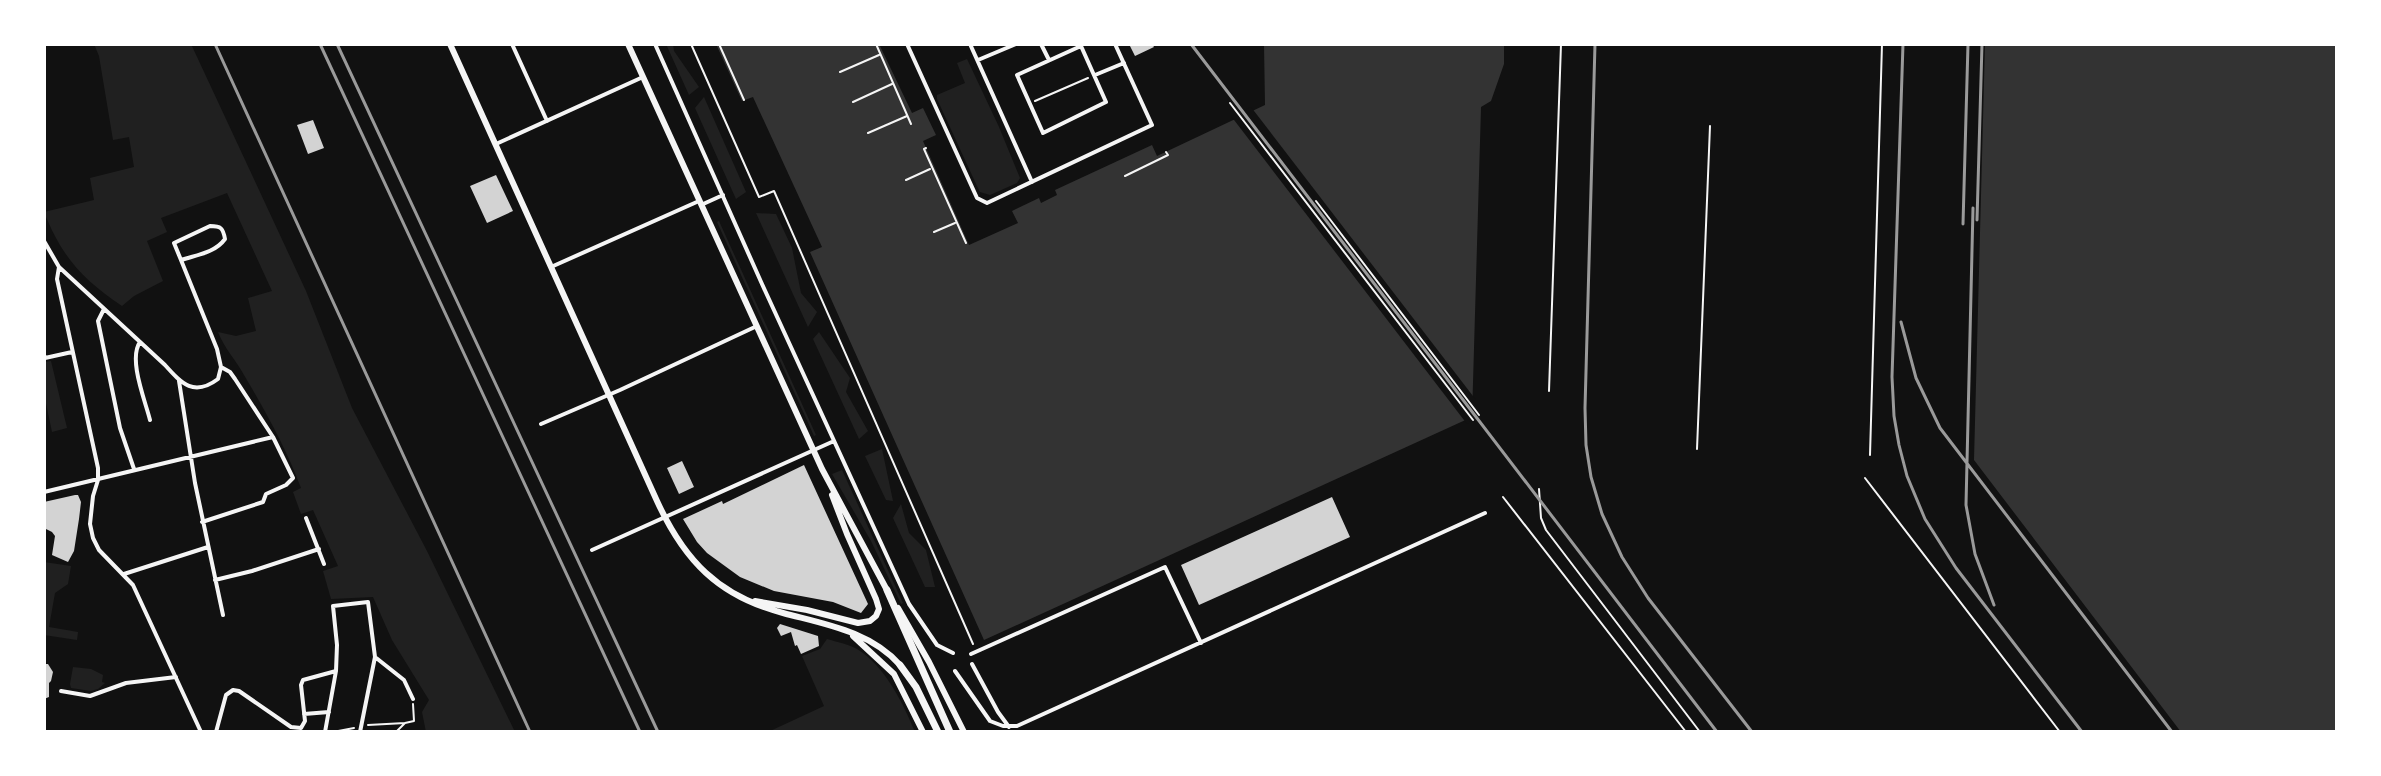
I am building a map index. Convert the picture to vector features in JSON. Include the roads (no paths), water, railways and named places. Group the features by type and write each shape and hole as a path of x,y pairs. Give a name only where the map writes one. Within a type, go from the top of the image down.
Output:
{"highway":[{"path":"887,590 950,732"},
{"path":"900,665 916,687 938,732"}],"main road":[{"path":"450,44 679,545 700,568 743,597 764,608 847,631 882,647 900,665"},
{"path":"628,44 824,473 929,662 964,732"},
{"path":"743,597 858,623 870,621 876,616 879,609 876,599 824,473"},
{"path":"847,631 894,674 923,732"}],"street":[{"path":"512,44 547,121"},
{"path":"655,44 909,604 937,645 953,653"},
{"path":"907,44 977,198 987,203 1152,125 1115,44"},
{"path":"970,44 1032,182"},
{"path":"978,60 1016,44"},
{"path":"1041,44 1049,60"},
{"path":"1081,46 1106,102 1043,133 1017,75 1049,60 1081,46"},
{"path":"1095,75 1124,63"},
{"path":"495,144 643,77"},
{"path":"551,267 723,195"},
{"path":"44,241 59,267 179,381 200,389 218,379 221,367 217,349 174,243 210,226 224,230 225,239 215,249 181,260"},
{"path":"59,267 57,279 98,468 90,531 99,550 133,585 201,732"},
{"path":"104,309 98,321 120,428 134,469"},
{"path":"541,424 757,326"},
{"path":"140,342 136,359 150,420"},
{"path":"44,357 72,352"},
{"path":"202,522 263,502 266,494 286,485 293,478 273,437 230,372 221,367"},
{"path":"179,381 202,522 223,615"},
{"path":"44,492 273,437"},
{"path":"592,550 834,441"},
{"path":"955,671 995,725 1009,727 1028,722 1485,513"},
{"path":"306,518 324,564"},
{"path":"124,574 208,547"},
{"path":"215,580 319,549"},
{"path":"974,653 1165,567 1201,644"},
{"path":"325,732 336,671 333,606 368,602 375,657 360,732"},
{"path":"375,657 404,680 413,699"},
{"path":"972,664 1009,727"},
{"path":"216,732 226,695 233,690 291,727 301,728 305,721 303,680 336,671"},
{"path":"61,691 90,696 126,683 176,677"},
{"path":"304,714 329,712"}],"lane":[{"path":"1549,391 1561,44"},
{"path":"1870,455 1882,44"},
{"path":"1230,103 1473,420"},
{"path":"1697,449 1710,126"},
{"path":"1316,201 1479,415"},
{"path":"1865,478 2060,732"},
{"path":"1539,489 1541,518 1546,530 1700,732"},
{"path":"1503,497 1686,732"}],"railway":[{"path":"215,44 530,732"},
{"path":"320,44 640,732"},
{"path":"337,44 658,732"},
{"path":"1191,44 1717,732"},
{"path":"1595,44 1585,408 1591,477 1602,514 1622,557 1648,598 1752,732"},
{"path":"1903,44 1892,377 1894,416 1907,476 1925,519 1956,568 2082,732"},
{"path":"1963,224 1968,44"},
{"path":"1977,220 1982,44"},
{"path":"1973,208 1966,505 1975,554 1994,605"},
{"path":"1901,322 1916,378 1940,428 2172,732"}]}
